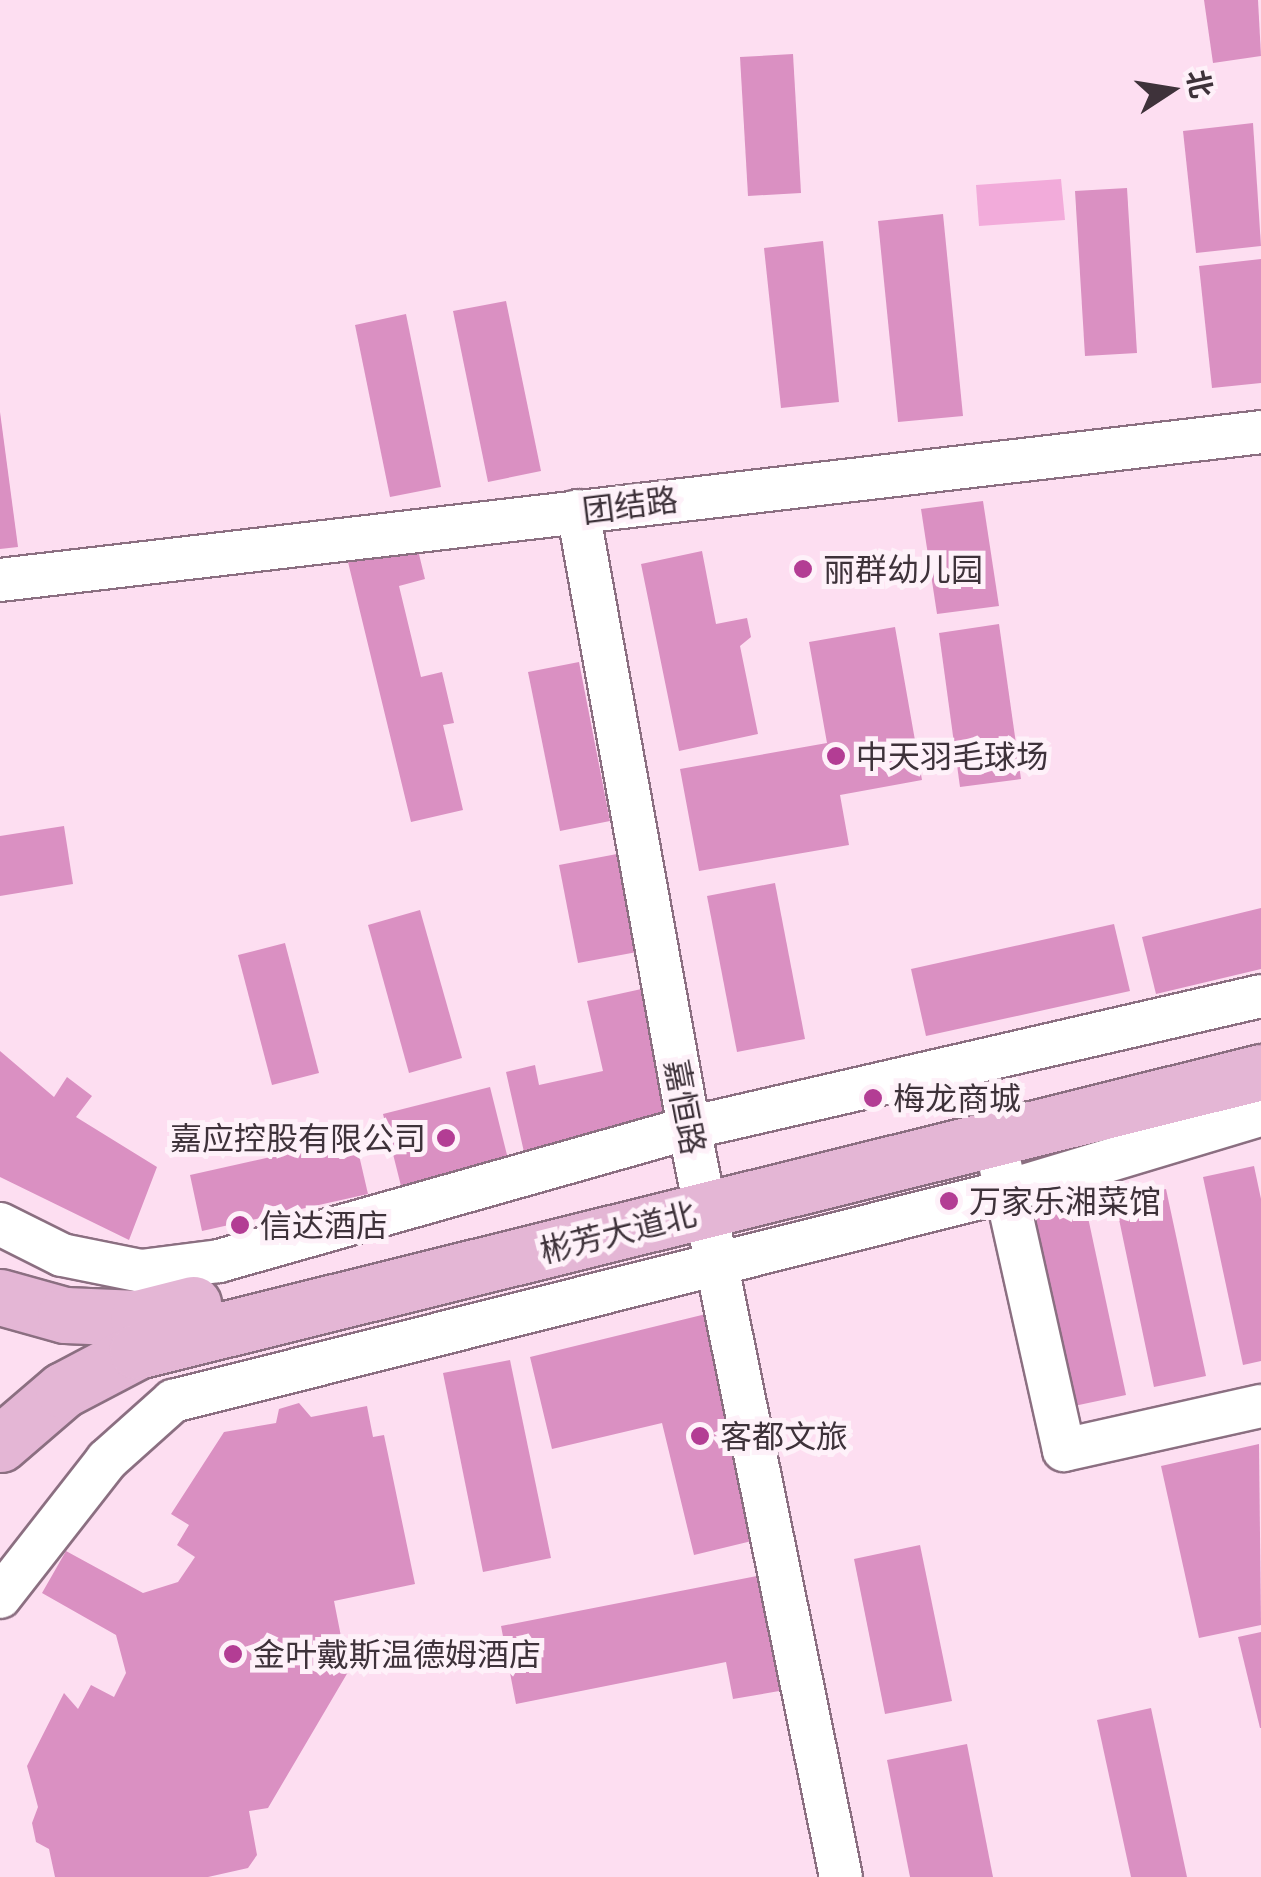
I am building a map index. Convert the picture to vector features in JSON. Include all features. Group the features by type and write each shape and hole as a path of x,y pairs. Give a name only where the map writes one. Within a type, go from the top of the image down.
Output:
{"main road":[{"name":"彬芳大道北","path":"0,1297 65,1315 138,1318 697,1171 1261,1032"},
{"name":"彬芳大道北","path":"0,1444 63,1390 137,1352 697,1171 994,1138 1261,1072"}],"street":[{"name":"团结路","path":"0,580 1261,432"},
{"name":"嘉恒路","path":"578,511 697,1171 841,1877"},
{"path":"0,1224 62,1255 141,1271 219,1261 697,1171 1261,996"},
{"path":"0,1596 107,1460 174,1400 1007,1191 1261,1115"},
{"path":"994,1138 1064,1450 1261,1406"}],"shaded area":[{"path":"1061,179 1065,220 979,226 976,185"}],"building":[{"path":"1204,0 1258,0 1261,56 1213,63"},
{"path":"793,54 801,193 748,196 740,57"},
{"path":"1253,123 1261,246 1196,253 1183,131"},
{"path":"1127,188 1137,353 1085,356 1075,191"},
{"path":"943,214 963,416 898,422 878,221"},
{"path":"823,241 839,402 781,408 764,248"},
{"path":"1261,259 1261,383 1212,388 1199,266"},
{"path":"506,301 541,471 488,482 453,311"},
{"path":"406,314 441,487 390,497 355,325"},
{"path":"0,412 18,547 0,549"},
{"path":"983,501 999,606 937,614 921,509"},
{"path":"417,546 425,579 399,586 421,677 442,672 454,723 443,725 463,810 411,822 348,562"},
{"path":"702,551 716,624 747,618 751,637 740,646 758,734 679,751 641,564"},
{"path":"999,624 1021,779 960,787 939,633"},
{"name":"中天羽毛球场","path":"895,627 922,780 840,795 849,845 699,871 680,769 827,743 809,642"},
{"path":"579,662 610,821 560,831 528,672"},
{"path":"64,826 73,884 0,896 0,836"},
{"path":"617,854 637,952 578,963 559,865"},
{"path":"775,883 805,1039 737,1052 707,896"},
{"path":"1261,908 1261,969 1156,994 1142,937"},
{"path":"420,910 462,1058 409,1073 368,925"},
{"path":"1114,924 1130,991 926,1036 911,969"},
{"path":"285,943 319,1073 272,1085 238,955"},
{"path":"646,988 676,1128 526,1161 506,1072 535,1065 539,1085 603,1071 587,1001"},
{"path":"0,1051 54,1097 67,1077 92,1096 76,1117 157,1167 129,1240 0,1177"},
{"name":"嘉应控股有限公司","path":"490,1087 509,1163 402,1190 383,1114"},
{"path":"355,1138 368,1194 202,1231 190,1175"},
{"path":"1254,1166 1261,1199 1261,1361 1243,1365 1203,1177"},
{"path":"1166,1189 1206,1376 1154,1387 1115,1200"},
{"path":"1086,1208 1126,1395 1074,1406 1035,1219"},
{"name":"客都文旅","path":"706,1314 760,1539 694,1555 662,1423 552,1449 530,1357"},
{"path":"510,1360 551,1558 483,1572 443,1373"},
{"name":"金叶戴斯温德姆酒店","path":"299,1403 311,1417 367,1406 373,1437 384,1435 415,1584 334,1601 348,1672 268,1808 249,1811 257,1855 248,1868 208,1877 55,1877 49,1849 36,1842 32,1823 38,1807 27,1766 64,1693 78,1709 91,1685 114,1697 126,1673 116,1635 42,1593 66,1551 143,1593 178,1582 195,1557 177,1545 189,1525 171,1514 224,1432 276,1423 279,1409"},
{"path":"1259,1444 1261,1625 1199,1638 1161,1466"},
{"path":"920,1545 952,1701 885,1714 854,1559"},
{"path":"762,1575 785,1690 733,1699 726,1662 516,1704 501,1626"},
{"path":"1261,1632 1261,1728 1260,1728 1238,1637"},
{"path":"1151,1708 1187,1877 1131,1877 1097,1720"},
{"path":"967,1744 993,1877 910,1877 887,1760"}],"place":[{"name":"丽群幼儿园","path":"803,569"},
{"name":"中天羽毛球场","path":"836,756"},
{"name":"梅龙商城","path":"873,1098"},
{"name":"嘉应控股有限公司","path":"446,1138"},
{"name":"万家乐湘菜馆","path":"949,1201"},
{"name":"信达酒店","path":"240,1225"},
{"name":"客都文旅","path":"700,1436"},
{"name":"金叶戴斯温德姆酒店","path":"233,1654"}]}
